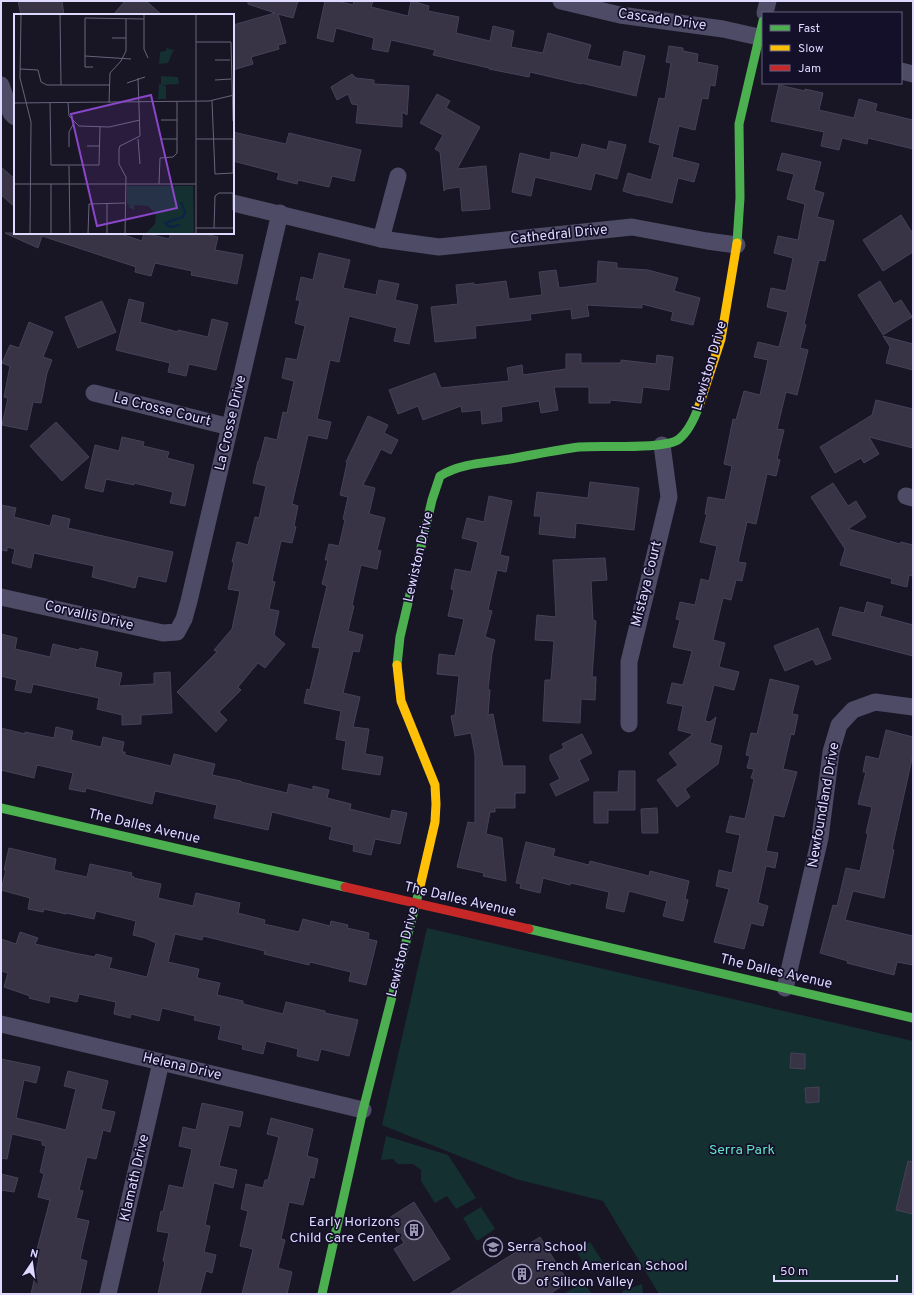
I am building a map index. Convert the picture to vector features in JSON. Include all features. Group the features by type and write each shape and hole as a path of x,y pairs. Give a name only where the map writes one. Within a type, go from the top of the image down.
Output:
{"street":[{"name":"Cascade Drive","path":"561,1 620,15 723,29 761,38"},
{"path":"765,12 768,1"},
{"name":"Lewiston Drive","path":"322,1294 363,1110 416,904 435,822 435,785 401,701 397,670 400,637 432,500 440,476 450,470 468,465 580,446 662,445 678,440 694,419 721,339 737,245 740,198 739,124 761,38"},
{"path":"902,71 913,74"},
{"path":"1,85 9,117"},
{"path":"381,239 398,176"},
{"name":"Cathedral Drive","path":"234,202 381,239 440,247 632,227 737,245"},
{"name":"La Crosse Drive","path":"177,632 184,619 189,601 280,213"},
{"name":"La Crosse Court","path":"94,393 230,427"},
{"name":"Mistaya Court","path":"629,724 629,662 669,496 662,445"},
{"name":"Corvallis Drive","path":"1,597 163,633 177,632"},
{"name":"Newfoundland Drive","path":"785,988 820,838 831,752 839,725 853,710 875,702 913,707"},
{"name":"The Dalles Avenue","path":"1,808 913,1018"},
{"name":"Helena Drive","path":"1,1024 363,1110"},
{"name":"Klamath Drive","path":"108,1294 161,1062"}],"green space":[{"name":"Serra Park","path":"427,928 913,1041 913,1294 659,1294 603,1201 516,1179 382,1125"},
{"path":"386,1136 448,1155 476,1198 456,1209 447,1196 435,1203 421,1181 421,1170 413,1164 398,1164 393,1159 381,1160"},
{"path":"481,1207 495,1229 477,1241 463,1218"},
{"path":"590,1242 604,1264 590,1273 576,1251"},
{"path":"584,1282 592,1294 565,1294 565,1293"},
{"path":"642,1284 643,1294 623,1294 622,1291"}],"building":[{"path":"18,1 62,1 64,14 21,14"},
{"path":"125,1 146,1 161,14 114,14"},
{"path":"248,1 298,1 293,18 278,14 286,43 278,45 279,49 251,57 253,64 234,70 234,25 275,13 248,4"},
{"path":"325,1 337,1 353,5 354,1 373,1 371,7 408,16 411,1 429,6 428,11 459,17 456,33 490,41 493,26 514,31 511,47 543,53 548,33 591,45 587,59 621,67 624,51 645,56 636,96 530,72 529,77 489,69 433,55 435,50 391,40 388,52 372,49 374,38 336,28 333,42 317,38"},
{"path":"669,46 683,48 683,51 698,54 697,62 718,66 715,86 710,85 708,99 702,98 695,130 679,126 672,157 699,164 694,182 678,178 672,203 623,191 628,173 651,180 660,145 649,142 659,98 665,99 671,63 666,62"},
{"path":"352,74 356,78 374,80 374,84 409,86 407,115 402,112 402,127 356,123 358,105 352,104 348,94 337,100 331,87"},
{"path":"779,85 805,91 805,89 823,93 819,110 854,118 859,99 877,104 875,111 913,120 913,149 868,138 867,144 842,138 839,150 821,146 824,132 771,121"},
{"path":"437,94 450,101 446,108 480,127 457,169 486,166 490,209 462,211 460,187 446,189 444,191 440,152 435,149 443,135 420,123"},
{"path":"234,132 286,144 289,133 361,150 354,181 332,176 329,187 298,180 297,184 277,179 279,173 234,161"},
{"path":"609,141 626,145 617,179 595,173 591,190 535,177 531,196 512,192 520,153 550,160 551,152 578,158 582,144 607,150"},
{"path":"782,153 821,162 814,190 824,193 817,217 834,221 825,261 819,260 804,324 806,325 800,348 808,350 797,395 786,392 777,429 784,430 777,459 780,460 776,476 767,474 756,524 747,522 738,562 746,563 742,581 736,580 731,600 723,598 713,640 725,643 719,667 739,672 734,690 714,685 705,721 710,722 716,717 710,743 722,746 718,764 685,789 690,797 677,807 657,780 678,765 669,753 693,734 678,730 683,706 667,703 672,683 683,685 692,651 673,647 680,620 676,619 680,602 695,605 701,579 709,581 717,546 700,542 707,514 705,514 708,497 725,500 732,466 724,464 733,419 736,420 744,391 760,395 768,360 754,357 758,342 779,347 788,312 767,307 771,288 786,291 793,258 774,253 778,236 798,240 805,204 787,199 794,174 777,170"},
{"path":"1,167 14,178 14,206 1,195"},
{"path":"901,215 913,234 913,252 883,271 863,240"},
{"path":"5,233 121,234 142,241 144,234 169,239 171,234 205,234 218,237 215,250 243,255 237,284 191,275 192,271 155,263 151,276 135,272 136,267 42,236 38,248"},
{"path":"319,253 350,260 343,288 376,295 379,280 399,284 395,300 418,305 409,344 394,341 397,328 349,316 339,362 330,360 317,419 331,422 327,439 308,435 292,504 298,506 294,526 296,527 292,543 281,541 272,581 275,582 269,609 279,611 274,635 285,644 265,668 258,663 238,687 241,690 219,712 227,720 216,732 177,692 217,652 214,650 232,629 240,591 228,589 234,562 232,562 237,542 248,545 255,517 259,518 266,486 253,483 265,437 277,440 283,412 287,413 294,381 282,378 286,358 297,360 305,326 295,323 300,300 296,300 301,277 313,280"},
{"path":"598,261 617,263 617,268 648,270 678,278 674,291 700,298 693,325 671,320 673,312 642,304 642,308 587,305 589,316 572,319 571,309 530,314 531,320 475,326 476,338 435,342 431,307 458,304 456,285 474,283 474,285 506,281 509,299 542,295 539,272 556,270 559,288 597,283"},
{"path":"880,281 894,304 901,300 912,317 883,335 858,295"},
{"path":"129,299 144,303 140,322 178,332 178,330 208,337 212,319 228,323 216,370 189,364 186,376 168,372 170,363 116,350"},
{"path":"102,301 116,332 78,348 65,317"},
{"path":"29,322 53,332 43,357 52,360 47,373 41,403 33,402 27,430 2,425 8,398 4,397 10,366 2,363 10,345 19,348"},
{"path":"883,336 913,344 913,370 886,363 890,347"},
{"path":"566,354 581,354 581,363 621,363 621,360 656,364 657,355 673,357 669,390 643,387 641,403 610,400 610,403 589,403 589,387 554,387 558,410 541,413 539,401 501,407 502,421 482,424 481,410 462,412 461,406 423,420 418,406 398,414 389,390 435,373 441,388 509,381 507,368 522,365 523,375 566,369"},
{"path":"876,400 913,409 913,448 869,437 879,454 864,463 861,458 835,473 820,447 872,415"},
{"path":"368,416 388,425 384,433 398,440 391,454 381,449 363,485 375,488 369,514 385,518 377,550 381,551 377,569 361,565 348,631 363,635 359,652 353,651 343,693 360,697 353,727 369,729 365,754 383,757 380,775 342,769 346,741 336,739 341,711 304,703 307,689 310,690 320,648 312,647 327,586 322,584 328,560 325,560 329,544 339,546 345,520 343,519 348,497 340,495 346,462"},
{"path":"56,422 89,457 62,481 30,446"},
{"path":"122,437 144,442 143,446 169,452 167,458 194,465 185,506 170,503 173,492 134,483 134,485 106,479 103,492 85,488 95,445 119,451"},
{"path":"590,482 639,488 634,530 576,523 575,538 539,534 541,516 534,516 537,492 588,498"},
{"path":"833,483 848,506 856,501 866,517 848,529 900,544 901,542 913,545 913,576 909,575 907,587 891,583 892,579 840,565 845,549 811,497"},
{"path":"489,496 512,501 500,555 509,557 506,572 497,570 488,610 492,611 485,637 495,640 488,689 490,690 488,715 493,714 503,766 525,766 525,793 515,793 515,808 495,808 495,812 490,812 486,834 502,838 506,881 483,876 484,873 457,867 468,822 475,823 475,755 471,733 455,736 451,716 455,715 459,676 437,674 439,654 455,656 464,619 448,616 454,590 451,589 455,569 471,572 478,542 462,538 467,518 484,522"},
{"path":"1,505 16,508 14,517 50,526 53,515 70,519 68,528 173,552 166,582 138,576 135,588 92,577 94,566 34,553 31,568 12,563 15,549 7,547 7,551 1,550"},
{"path":"605,558 607,580 591,581 593,620 596,621 592,677 596,677 595,700 581,699 580,723 543,721 545,680 551,680 554,641 535,640 537,615 556,617 553,560"},
{"path":"867,602 883,606 880,616 913,625 913,656 832,635 840,607 864,613"},
{"path":"818,628 831,659 816,665 813,659 785,671 774,646"},
{"path":"1,634 17,638 15,649 50,657 53,644 79,650 80,648 98,652 95,667 122,673 119,686 154,684 154,673 170,672 172,713 141,715 141,724 122,725 122,715 97,709 99,698 33,684 31,693 15,690 17,680 1,676"},
{"path":"770,679 799,686 792,714 798,715 794,735 791,734 783,769 797,772 784,817 774,815 766,851 778,853 775,868 766,866 758,903 768,906 763,926 751,923 744,949 714,942 729,889 716,886 719,870 732,873 740,835 726,832 730,816 745,819 754,779 751,778 754,769 747,768 750,756 746,755 751,733 757,734"},
{"path":"56,727 73,731 71,740 101,747 103,737 124,742 122,752 125,752 125,755 171,766 174,754 215,764 212,775 287,793 289,784 313,790 313,786 329,790 327,798 351,804 350,809 390,819 392,810 407,813 400,844 375,839 371,855 353,851 354,845 329,839 332,827 272,812 268,830 214,818 217,805 155,791 152,804 86,788 85,792 69,789 73,773 37,765 34,778 1,770 1,728 25,734 25,732 54,738"},
{"path":"886,730 913,737 913,754 892,849 894,850 884,898 853,891 845,920 913,936 913,965 897,962 894,975 847,963 848,961 820,953 833,905 837,906 846,868 860,871 872,807 858,804 866,772 863,772 866,756 879,759"},
{"path":"582,734 592,753 579,760 589,780 556,796 550,784 560,779 550,760 550,755 564,748 562,744"},
{"path":"619,771 635,771 635,810 608,810 608,823 594,823 594,792 618,792"},
{"path":"657,808 658,833 642,833 641,809"},
{"path":"526,842 555,849 553,856 589,865 590,861 649,876 650,871 689,881 685,899 688,900 683,921 663,916 667,901 629,891 624,912 606,908 609,892 571,883 570,885 543,878 540,893 520,888 521,884 516,883"},
{"path":"9,848 56,859 54,870 87,877 90,864 132,873 131,876 134,878 161,884 158,898 193,906 196,893 240,903 238,913 265,920 264,924 299,932 303,919 330,926 331,921 348,925 347,928 369,933 368,939 377,941 366,985 349,981 351,972 310,962 309,965 264,954 265,951 203,936 202,940 175,934 168,962 199,969 197,978 220,983 217,995 243,1001 243,1004 283,1014 286,1002 325,1011 325,1013 358,1020 349,1056 321,1049 318,1061 297,1056 298,1049 266,1041 263,1054 242,1049 243,1045 218,1039 221,1026 194,1020 195,1016 162,1008 159,1021 131,1014 130,1018 114,1014 116,1002 79,994 77,1002 50,996 49,1003 29,998 30,996 4,987 8,973 1,971 1,939 16,944 20,932 38,938 35,944 95,957 96,954 112,958 109,968 147,977 156,943 133,935 136,921 96,911 94,919 44,909 43,912 28,909 30,898 1,890"},
{"path":"791,1053 805,1054 805,1069 790,1068"},
{"path":"1,1059 40,1067 36,1083 24,1080 16,1118 66,1130 76,1089 64,1086 68,1071 108,1081 101,1109 115,1112 110,1132 103,1130 96,1159 87,1157 79,1190 83,1191 76,1218 89,1221 80,1259 87,1261 80,1294 31,1294 39,1258 35,1257 50,1200 38,1197 44,1174 40,1172 46,1146 42,1145 42,1141 12,1134 7,1159 1,1158"},
{"path":"819,1087 819,1102 806,1103 805,1088"},
{"path":"202,1103 243,1112 240,1127 229,1125 219,1166 237,1170 233,1188 214,1183 205,1225 210,1226 204,1252 216,1255 212,1273 206,1271 200,1294 158,1294 165,1262 163,1261 169,1233 157,1231 161,1211 163,1212 169,1185 183,1188 192,1149 179,1146 183,1127 196,1130"},
{"path":"271,1118 313,1129 307,1156 318,1159 314,1178 310,1177 303,1205 289,1202 281,1239 285,1240 278,1268 292,1272 287,1294 242,1294 253,1249 240,1246 248,1211 241,1209 246,1184 263,1188 265,1180 268,1180 279,1137 267,1134"},
{"path":"908,1161 913,1162 913,1214 896,1210"},
{"path":"1,1174 18,1178 14,1192 1,1190"},
{"name":"Early Horizons Child Care Center","path":"414,1202 450,1259 414,1281 394,1249 404,1243 389,1218"},
{"name":"French American School of Silicon Valley","path":"540,1237 568,1282 550,1294 449,1294"}],"traffic: fast":[{"path":"737,243 740,198 739,124 762,25"},
{"path":"397,665 400,637 432,500 440,476 456,468 465,466 570,448 661,445 679,439 688,428 699,406"},
{"path":"1,808 345,887"},
{"path":"322,1294 363,1110 419,891"},
{"path":"529,929 913,1018"}],"traffic: slow":[{"path":"699,406 721,339 737,243"},
{"path":"397,665 401,701 435,785 435,822 419,891"}],"traffic: jam":[{"path":"345,887 529,929"}],"place":[{"name":"Early Horizons Child Care Center","path":"414,1230"},
{"name":"Serra School","path":"493,1247"},
{"name":"French American School of Silicon Valley","path":"522,1274"}]}
